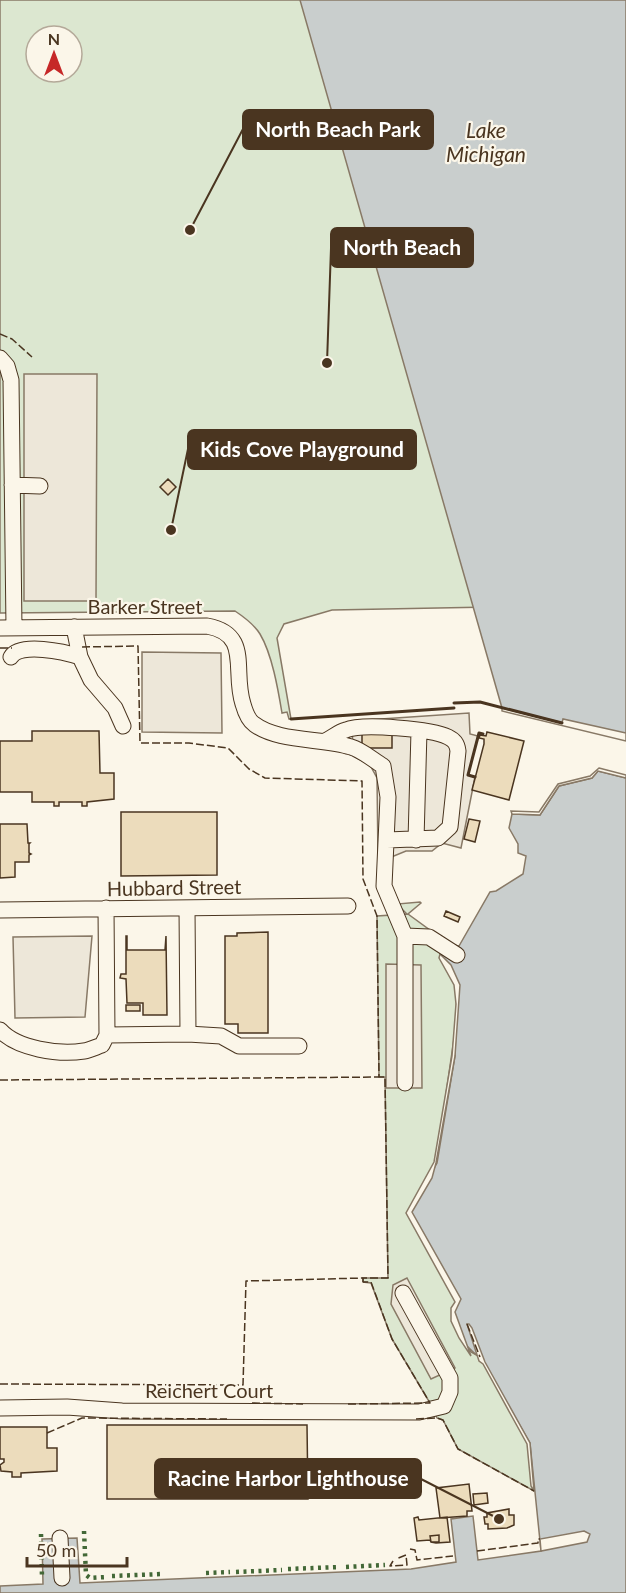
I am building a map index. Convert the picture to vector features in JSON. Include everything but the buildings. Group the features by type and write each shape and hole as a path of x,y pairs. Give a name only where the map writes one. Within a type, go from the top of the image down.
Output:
{"street":[{"path":"0,358 7,366 11,380 12,485 7,628"},
{"path":"12,485 40,486"},
{"name":"Barker Street","path":"7,628 207,626 221,629 229,634 236,644 239,691 245,711 253,724 281,736 325,741"},
{"path":"74,627 80,657 91,680 115,708 123,726"},
{"path":"11,657 20,651 43,650 60,651 80,657"},
{"path":"325,741 347,729 401,728 445,735 455,741 458,751 450,827 438,838 387,840"},
{"path":"416,840 419,730"},
{"path":"325,741 353,747 383,766 388,797 384,886 405,936 405,1083"},
{"name":"Hubbard Street","path":"0,910 348,906"},
{"path":"0,1030 7,1038 25,1046 46,1051 84,1051 102,1045 107,1035 106,908"},
{"path":"187,908 188,1034"},
{"path":"405,936 429,937 457,955"},
{"path":"107,1035 188,1034 221,1036 239,1046 299,1046"},
{"name":"Reichert Court","path":"0,1407 67,1407 122,1411 418,1412 444,1407 450,1392 450,1378 403,1293"},
{"path":"60,1538 62,1578"}],"green space":[{"path":"0,0 319,0 490,607 332,610 284,624 277,638 291,719 287,712 282,713 271,661 260,634 252,624 235,611 0,613"},
{"path":"420,902 408,914 449,944 459,1004 436,1163 458,1302 461,1336 471,1352 480,1357 530,1443 534,1491 458,1449 443,1420 437,1418 392,1339 371,1283 363,1282 363,1278 388,1278 385,1077 379,1077 377,916 407,914 397,904"}],"shaded area":[{"path":"24,374 97,374 96,601 24,601"},
{"path":"142,652 221,653 222,733 142,732"},
{"path":"469,713 470,734 478,736 468,775 475,777 461,848 442,843 432,851 406,851 389,858 378,859 377,778 370,765 353,756 352,721"},
{"path":"92,936 85,1017 15,1018 13,937"},
{"path":"386,964 421,965 422,1088 386,1088"},
{"path":"407,1278 455,1368 431,1379 391,1304 393,1285"}],"water":[{"name":"Lake Michigan","path":"300,0 626,0 626,738 502,708"},
{"path":"598,771 626,778 626,1593 0,1593 0,1586 43,1584 42,1539 77,1538 80,1583 411,1569 456,1562 451,1519 473,1516 478,1560 541,1551 530,1443 480,1357 468,1347 458,1332 454,1316 458,1301 409,1212 437,1163 455,1056 457,984 441,957 449,944 459,946 490,892 496,891 523,874 526,856 518,853 518,844 509,828 512,814 540,815 559,786 592,778"}],"pier":[{"path":"502,708 562,723 563,719 626,733 626,741 502,711"},
{"path":"599,768 626,775 626,778 598,771 592,778 559,786 540,815 512,814 511,811 539,812 558,784 590,776"},
{"path":"440,954 451,965 460,985 455,1056 432,1178 412,1212 461,1299 455,1312 471,1356 451,1321 451,1308 455,1302 406,1213 434,1162 452,1056 456,1004 454,985 439,958"},
{"path":"467,1324 472,1328 485,1362 530,1443 534,1491 531,1486 527,1444 483,1364 479,1361"},
{"path":"584,1531 590,1534 587,1542 541,1551 540,1539"}],"hedge":[{"path":"84,1531 86,1575 90,1578 107,1577"},
{"path":"41,1534 42,1577"},
{"path":"346,1567 385,1565"},
{"path":"288,1569 340,1567"},
{"path":"236,1572 282,1570"},
{"path":"206,1573 230,1572"},
{"path":"112,1576 162,1574"}],"fence":[{"path":"0,334 12,339 32,357"},
{"path":"0,1080 379,1077 377,916 363,879 362,781 265,778 249,769 228,748 189,743 140,743 138,646 81,647"},
{"path":"0,648 12,648"},
{"path":"363,1282 363,1278 388,1278 385,1077 379,1077"},
{"path":"0,1384 243,1385 246,1281 363,1278"},
{"path":"348,1404 430,1403 392,1339 371,1282 363,1282"},
{"path":"467,1324 480,1357"},
{"path":"252,1403 303,1404"},
{"path":"47,1433 82,1418 227,1419"},
{"path":"416,1419 443,1420 458,1449 534,1491"},
{"path":"477,1551 538,1543 540,1539"},
{"path":"410,1549 415,1550 417,1560 453,1556"},
{"path":"393,1561 390,1566 407,1565 406,1555 396,1559"}],"wall":[{"path":"454,703 480,702 562,723"},
{"path":"291,719 454,708"},
{"path":"475,777 468,775 479,733 483,734"}],"place":[{"name":"North Beach Park","path":"190,230"},
{"name":"North Beach","path":"327,363"},
{"name":"Kids Cove Playground","path":"171,530"},
{"name":"Racine Harbor Lighthouse","path":"499,1519"}]}
